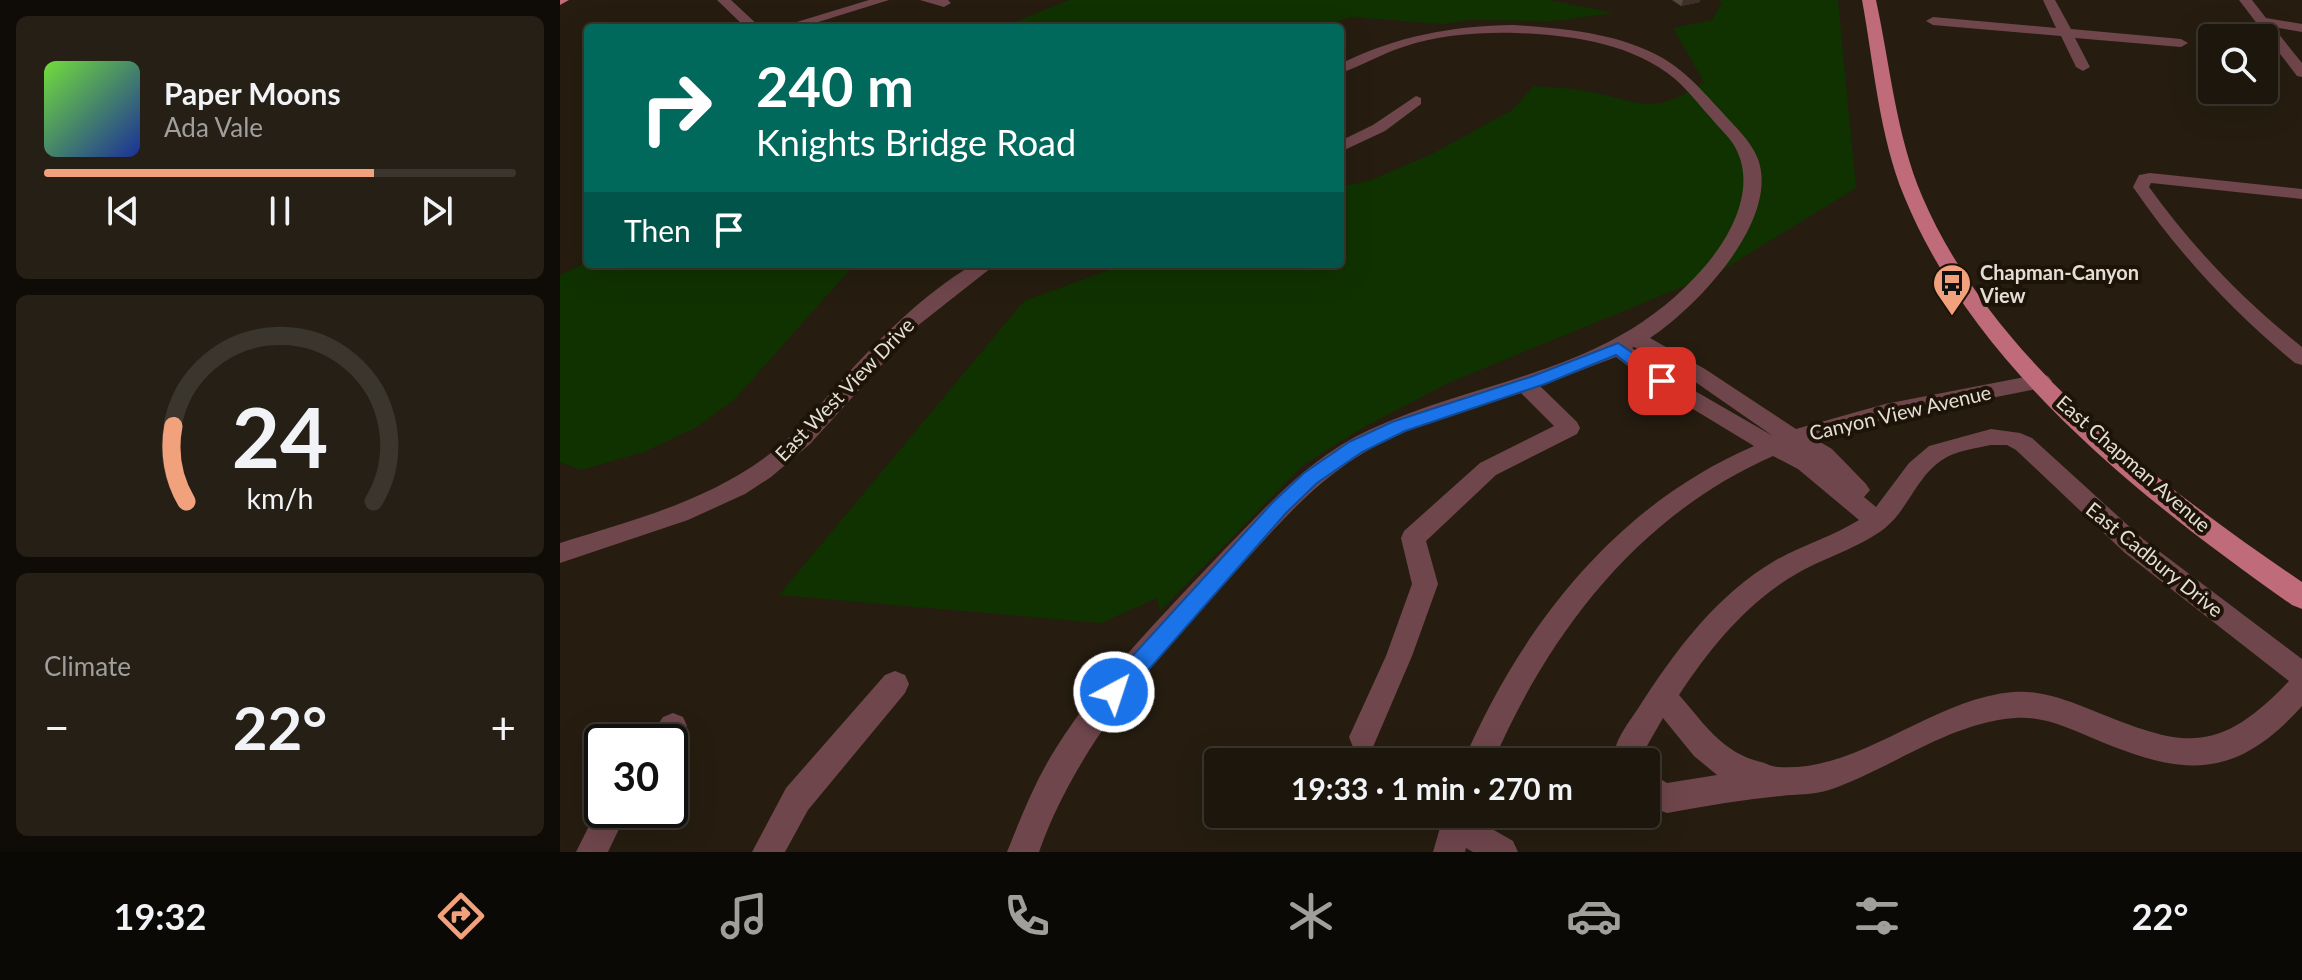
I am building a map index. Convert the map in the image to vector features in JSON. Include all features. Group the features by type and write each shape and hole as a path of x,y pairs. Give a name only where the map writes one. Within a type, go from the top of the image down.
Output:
{"main road":[{"name":"East Chapman Avenue","path":"1869,0 1907,182 1920,215 1970,297 2041,381 2127,463 2244,556 2302,597"}],"street":[{"path":"723,0 750,24"},
{"path":"798,24 883,0"},
{"path":"926,0 944,3"},
{"path":"2049,0 2083,67"},
{"path":"2245,0 2302,73"},
{"path":"1933,21 2181,43"},
{"path":"2259,21 2302,28"},
{"path":"1023,852 1040,807 1067,758 1098,713 1279,508 1311,478 1344,454 1387,431 1526,385 1626,343 1688,299 1710,274 1752,200 1753,169 1742,144 1685,80 1650,57 1615,44 1575,35 1468,31 1417,38 1344,67"},
{"path":"1347,144 1379,128 1416,101"},
{"path":"2302,194 2145,179 2141,187 2174,235 2227,296 2302,358"},
{"name":"East West View Drive","path":"560,553 678,514 723,495 763,471 800,440 893,334 954,283 980,268"},
{"path":"1626,343 1698,374 1760,418 1806,463 1882,517 1848,538 1807,555 1755,590 1675,674 1630,748"},
{"name":"Canyon View Avenue","path":"1484,748 1498,713 1530,656 1562,609 1597,570 1663,509 1697,486 1784,442 1892,411 2041,381"},
{"path":"1363,737 1399,656 1425,584 1413,538 1488,469 1569,428 1526,385"},
{"name":"East Cadbury Drive","path":"1882,517 1916,470 1931,455 1943,448 1984,438 2001,435 2013,437 2155,563 2302,675"},
{"path":"768,852 797,799 895,684"},
{"path":"1660,791 1827,776 1937,725 2011,705 2054,709 2164,752 2190,755 2212,752 2243,740 2275,718 2302,686"},
{"path":"1661,696 1677,710 1705,749 1736,770 1780,781"},
{"path":"592,852 604,828"},
{"path":"1455,830 1502,852"}],"green space":[{"path":"1070,0 1549,0 1614,13 1554,21 1468,20 1443,24 1351,17 1329,24 1010,24"},
{"path":"1719,0 1838,0 1856,188 1719,272 1448,383 1357,431 1303,465 1160,611 1157,598 1101,623 779,595 1024,301 1115,268 1344,268 1344,186 1371,180 1432,154 1512,110 1534,86 1584,91 1648,104 1687,93 1704,82 1673,28 1712,20 1722,3"},
{"path":"584,264 584,268 851,268 733,401 695,428 644,452 581,470 560,462 560,275"}],"place":[{"name":"Chapman-Canyon View","path":"1952,317"}],"route":[{"path":"1114,692 1279,508 1311,478 1356,447 1398,426 1539,380 1618,348 1662,381"}]}
